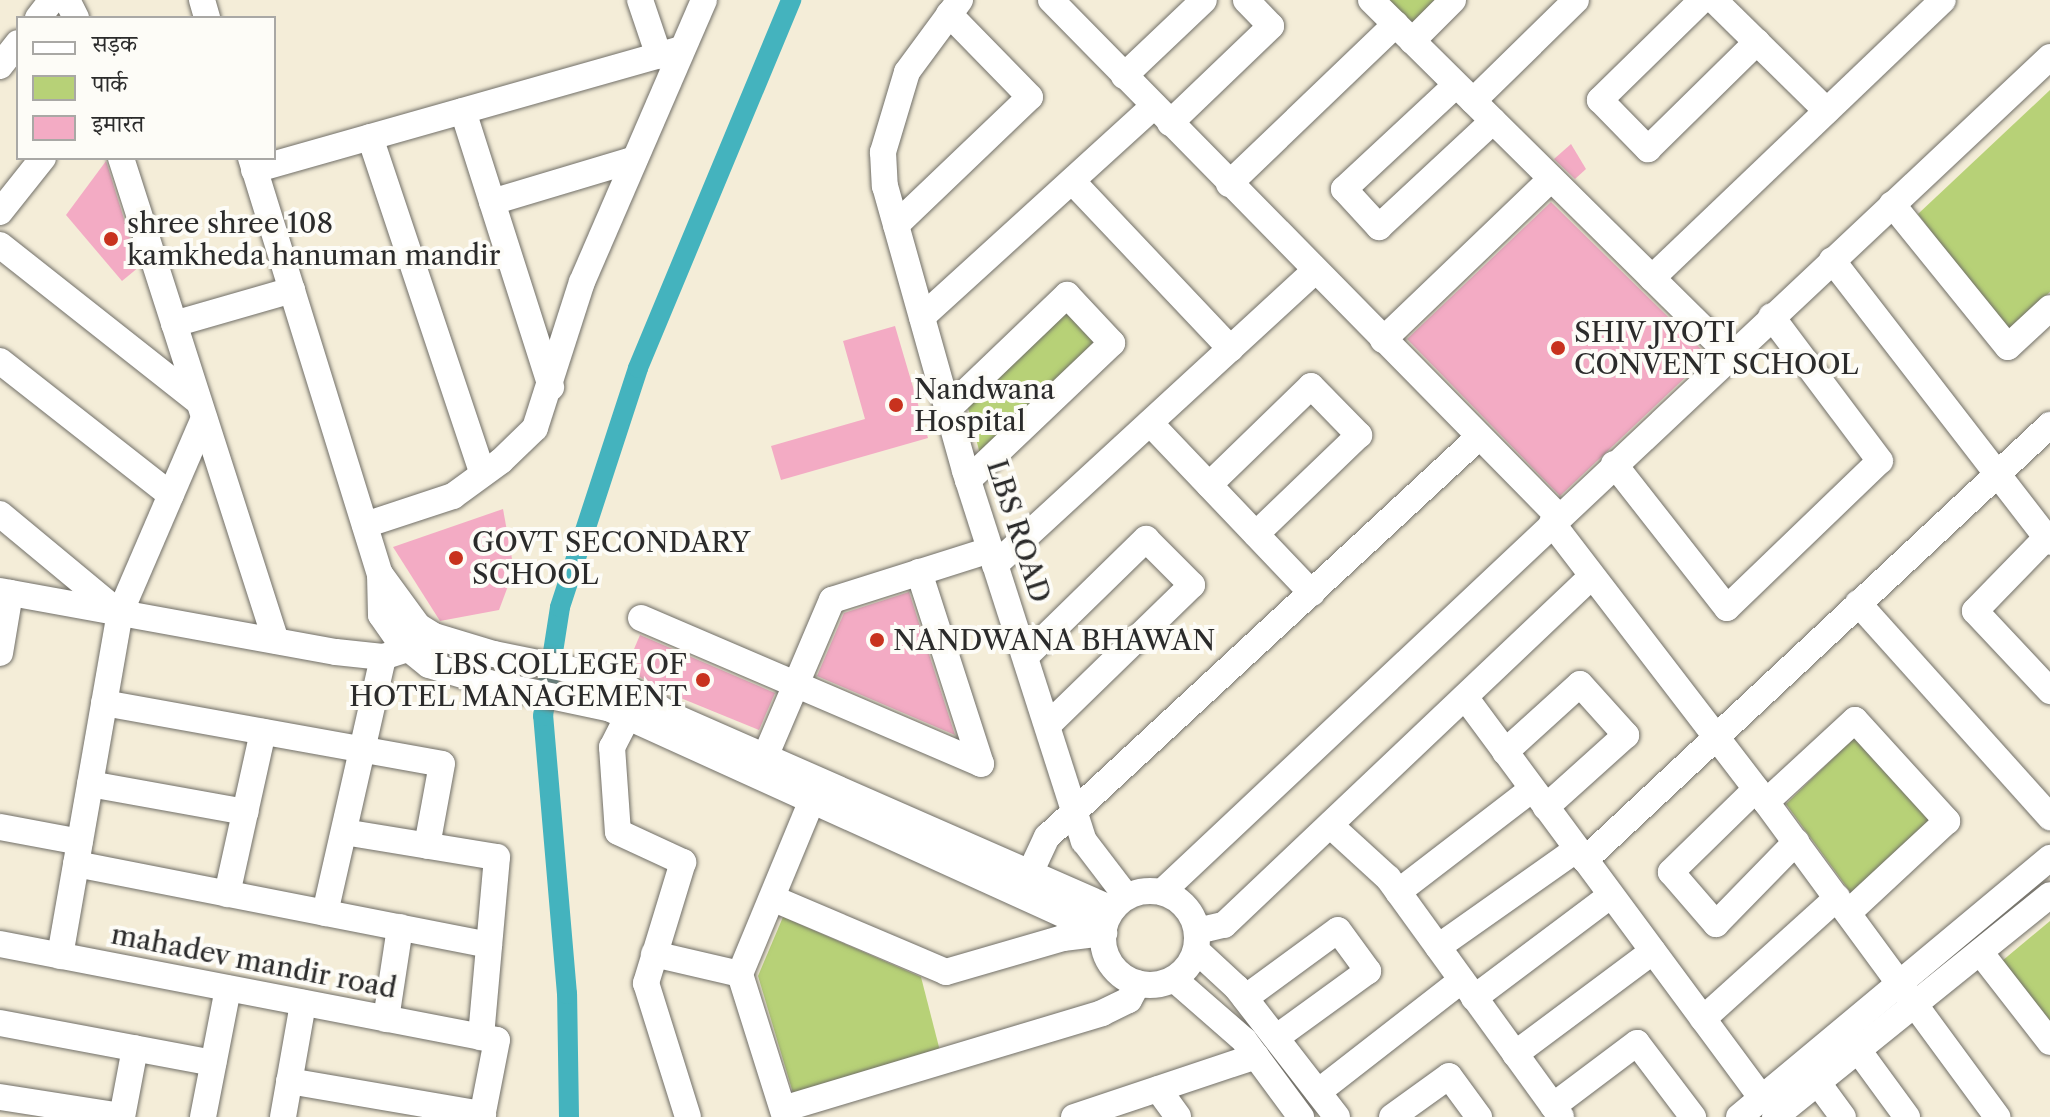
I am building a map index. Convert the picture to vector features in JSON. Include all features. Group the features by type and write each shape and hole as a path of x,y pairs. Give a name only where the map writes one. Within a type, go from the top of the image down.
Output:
{"street":[{"path":"40,16 52,0"},
{"path":"640,0 670,53"},
{"path":"365,525 453,496 535,428 551,387 582,282 635,159 670,53 704,0"},
{"path":"1124,76 1204,0"},
{"path":"922,317 1072,181 1162,114 1271,26 1246,0"},
{"path":"1371,0 1730,355"},
{"path":"1229,184 1404,33 1453,0"},
{"path":"1493,121 1379,227 1344,189 1576,0"},
{"path":"1702,0 1600,100 1648,149 1757,42"},
{"path":"1714,0 1827,111"},
{"path":"1652,278 1943,0"},
{"path":"1068,6 1124,76 1479,437 1555,520 1592,576 1796,842 1997,1117"},
{"path":"896,225 1030,97 955,7"},
{"name":"LBS ROAD","path":"955,7 907,72 891,113 883,152 896,225 968,480 1078,810 1084,841 1114,913"},
{"path":"0,66 16,46"},
{"path":"276,159 370,137 670,53"},
{"path":"772,898 946,972 1063,938 1162,892 1771,316 2050,57"},
{"path":"463,111 551,387"},
{"path":"370,137 483,474"},
{"path":"492,202 635,159"},
{"path":"0,212 41,160"},
{"path":"122,160 276,641"},
{"path":"253,164 380,574 381,615 412,651 429,665 489,683 618,713 1114,913"},
{"path":"1383,340 1551,179"},
{"path":"1072,181 1231,349"},
{"path":"1892,204 2008,347 2050,308"},
{"path":"0,245 202,410"},
{"path":"1832,260 2048,540 1975,611 2050,691"},
{"path":"765,757 832,600 919,572 993,558 1150,423 1314,272"},
{"path":"174,324 292,290"},
{"path":"948,409 1067,295 1112,343 968,480"},
{"path":"1614,464 1727,608 1880,461 1771,316"},
{"path":"0,361 171,495"},
{"path":"1209,485 1311,386 1359,435 1256,534"},
{"path":"60,956 120,613 171,495 202,410"},
{"path":"1150,423 1312,593"},
{"path":"1438,947 1581,855 2050,425"},
{"path":"1030,873 1047,837 1479,437"},
{"path":"0,514 120,613"},
{"path":"1026,656 1146,539 1192,585 1049,724"},
{"path":"641,618 797,682 981,764 919,572"},
{"path":"380,574 418,626 434,636 494,654 612,678 670,715 765,757 816,792 1030,873 1114,913"},
{"path":"1174,979 1197,941 1224,925 1592,576"},
{"path":"0,653 5,592 383,657 412,651 434,636"},
{"path":"1858,603 2050,817"},
{"path":"325,913 383,657"},
{"path":"1398,892 1539,798 1626,735 1580,684 1505,752"},
{"path":"1465,697 1768,1108"},
{"path":"104,703 442,764 427,846"},
{"path":"618,713 612,747 618,832 683,862 646,983 688,1117"},
{"path":"1703,1019 1947,821 1855,720 1671,872 1716,924 1796,842"},
{"path":"227,894 263,732"},
{"path":"90,784 246,812"},
{"path":"816,792 740,974 784,1113 1102,1013 1129,1000 1138,983"},
{"path":"1330,825 1398,892 1557,1112 1637,1043 1693,1117"},
{"path":"0,827 78,853 227,894 489,945"},
{"path":"289,1081 483,1115 489,1038 489,945 497,857 344,832"},
{"path":"1768,1108 1899,983 2050,858"},
{"path":"1162,892 1191,914 1197,941 1277,1037 1337,1117"},
{"path":"1318,1092 1611,895"},
{"path":"1739,1117 1768,1108 1818,1083 2050,895"},
{"path":"1114,913 1109,962 1138,983 1174,979 1215,1010 1256,1056 1301,1117"},
{"path":"386,1019 400,927"},
{"path":"1245,998 1338,930 1368,971 1277,1037"},
{"name":"mahadev mandir road","path":"0,944 489,1038"},
{"path":"1515,1054 1653,951"},
{"path":"1980,952 2050,1042"},
{"path":"654,954 740,974"},
{"path":"203,1117 228,988"},
{"path":"283,1117 303,1003"},
{"path":"0,1024 213,1063"},
{"path":"0,1097 122,1116 135,1048"},
{"path":"1858,1050 1907,1117"},
{"path":"1074,1117 1256,1056"},
{"path":"1392,1117 1449,1076 1479,1117"},
{"path":"1818,1083 1843,1117"},
{"path":"1158,1089 1178,1117"}],"green space":[{"path":"1388,0 1438,0 1413,25"},
{"path":"2050,90 2050,292 2007,331 1918,214"},
{"path":"1067,310 1098,343 980,454 967,404"},
{"path":"1855,737 1932,822 1851,893 1786,804"},
{"path":"783,917 921,977 940,1051 793,1093 758,976"},
{"path":"2050,921 2050,1024 2002,961"}],"building":[{"path":"1571,144 1586,169 1575,179 1554,159"},
{"name":"shree shree 108 kamkheda hanuman mandir","path":"106,161 139,267 122,281 66,215"},
{"name":"SHIV JYOTI CONVENT SCHOOL","path":"1551,202 1708,356 1560,496 1407,339"},
{"path":"895,326 928,438 781,480 771,446 865,419 843,341"},
{"name":"GOVT SECONDARY SCHOOL","path":"503,509 514,570 499,610 440,621 393,547"},
{"name":"NANDWANA BHAWAN","path":"909,592 955,735 817,676 844,613"},
{"name":"LBS COLLEGE OF HOTEL MANAGEMENT","path":"640,635 775,693 759,730 661,690 626,668"}],"waterway":[{"path":"569,1117 567,994 543,716 560,607 638,368 791,0"}],"place":[{"name":"shree shree 108 kamkheda hanuman mandir","path":"111,239"},
{"name":"SHIV JYOTI CONVENT SCHOOL","path":"1558,348"},
{"name":"Nandwana Hospital","path":"896,405"},
{"name":"GOVT SECONDARY SCHOOL","path":"456,558"},
{"name":"NANDWANA BHAWAN","path":"877,640"},
{"name":"LBS COLLEGE OF HOTEL MANAGEMENT","path":"703,680"}]}
